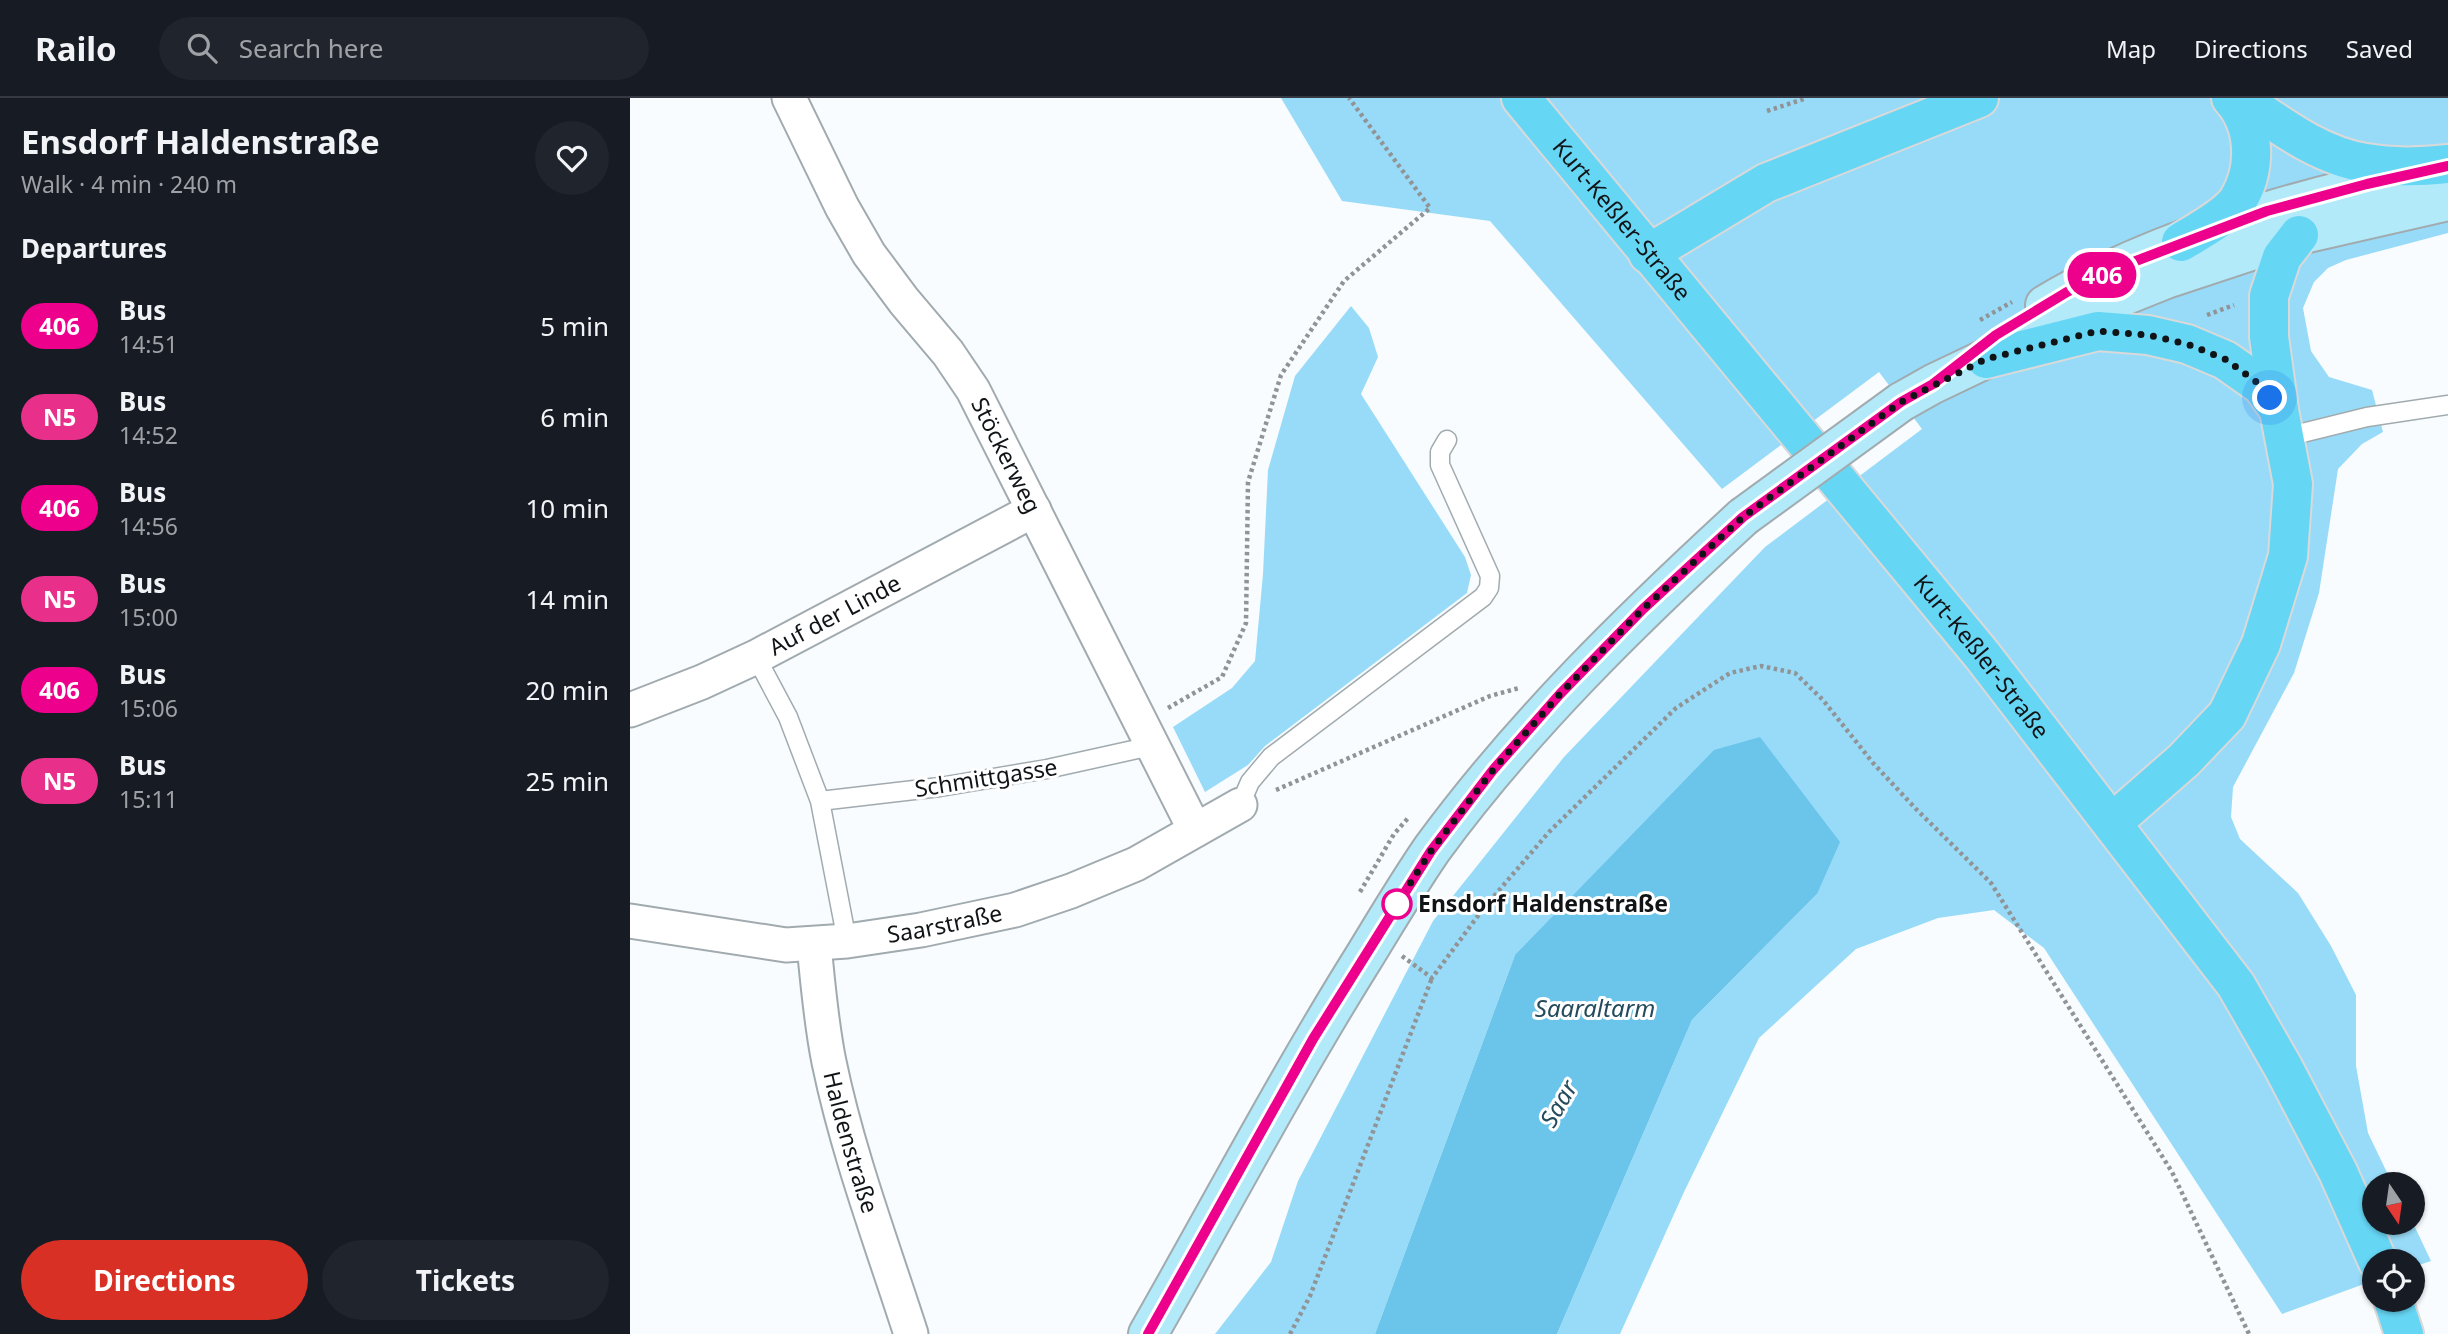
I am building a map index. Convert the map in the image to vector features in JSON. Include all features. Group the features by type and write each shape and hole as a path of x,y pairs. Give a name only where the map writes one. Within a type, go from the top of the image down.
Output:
{"main road":[{"name":"Kurt-Keßler-Straße","path":"1521,98 1982,655 2236,985 2338,1171 2372,1249"},
{"path":"1648,254 1766,183 1979,98"},
{"path":"2181,242 2214,221 2237,201 2251,167 2251,137 2238,105 2231,98"},
{"path":"2240,98 2320,149 2364,163 2412,167 2448,165"},
{"path":"1148,1334 1313,1039 1431,851 1493,770 1560,694 1634,618 1743,517 1996,335 2067,292 2181,242 2267,211 2448,165"},
{"path":"1917,393 2086,311 2155,283 2299,235 2448,201"},
{"path":"2112,823 2184,760 2227,715 2261,644 2288,556 2293,484 2269,337 2269,296 2282,257 2299,235"},
{"path":"1986,359 2098,331 2148,335 2187,344 2225,359 2262,386 2282,424"},
{"path":"2397,1312 2404,1334"}],"street":[{"name":"Stöckerweg","path":"789,98 842,207 869,254 948,353 973,390 1195,830"},
{"name":"Auf der Linde","path":"630,710 756,657 1034,510"},
{"name":"Saarstraße","path":"630,921 786,945 814,945 921,930 1015,910 1071,891 1136,864 1240,805"},
{"name":"Haldenstraße","path":"814,945 829,1062 845,1128 911,1334"}],"lane":[{"path":"2282,424 2448,405"},
{"path":"1240,805 1250,782 1271,757 1483,597 1489,588 1490,576 1440,465 1440,452 1447,440"},
{"path":"756,657 788,718 820,801 847,941"},
{"name":"Schmittgasse","path":"820,801 940,787 1047,769 1146,735"}],"path":[{"path":"1146,735 1222,677 1246,623 1248,482 1281,375 1344,281 1430,208 1349,98"},
{"path":"1767,111 1807,98"},
{"path":"1290,1334 1310,1296 1432,978 1483,909 1549,832 1676,708 1730,673 1761,666 1795,673 1824,700 1873,763 1991,883 2172,1172 2249,1334"},
{"path":"1240,805 1490,696 1521,687"},
{"path":"1376,937 1432,978"}],"shaded area":[{"path":"1281,98 2448,98 2448,233 2346,260 2328,268 2314,282 2303,308 2311,351 2329,377 2372,390 2383,432 2362,444 2338,469 2319,593 2294,673 2233,787 2231,817 2240,839 2298,893 2331,946 2356,995 2356,1066 2368,1133 2387,1172 2362,1172 2362,1236 2419,1236 2431,1261 2425,1263 2425,1249 2362,1249 2362,1285 2282,1314 2044,948 1994,910 1938,918 1856,949 1759,1038 1684,1192 1620,1334 1557,1334 1692,1020 1817,894 1515,955 1375,1334 1215,1334 1271,1262 1298,1181 1433,921 1564,757 1765,547 1922,429 1879,372 1722,489 1490,221 1342,201"},
{"path":"1351,306 1369,328 1378,357 1361,394 1465,557 1471,575 1467,593 1265,746 1248,765 1205,792 1173,727 1232,688 1255,661 1268,470 1295,376"}],"water":[{"name":"Saaraltarm","path":"1760,737 1840,842 1817,894 1692,1020 1557,1334 1375,1334 1515,955 1714,750"}],"bus line":[{"name":"406","path":"1148,1334 1313,1039 1431,851 1493,770 1560,694 1643,609 1743,517 1825,455 1901,402 1933,384 1996,335 2067,292 2181,242 2267,211 2448,166"}],"place":[{"name":"Ensdorf Haldenstraße","path":"1397,904"}],"route":[{"path":"1397,904 1431,851 1493,770 1560,694 1643,609 1743,517 1901,402 1986,359 2098,331 2148,335 2187,344 2225,359 2262,386 2270,398"}],"water label":[{"name":"Saar","path":"1559,1104"}]}
